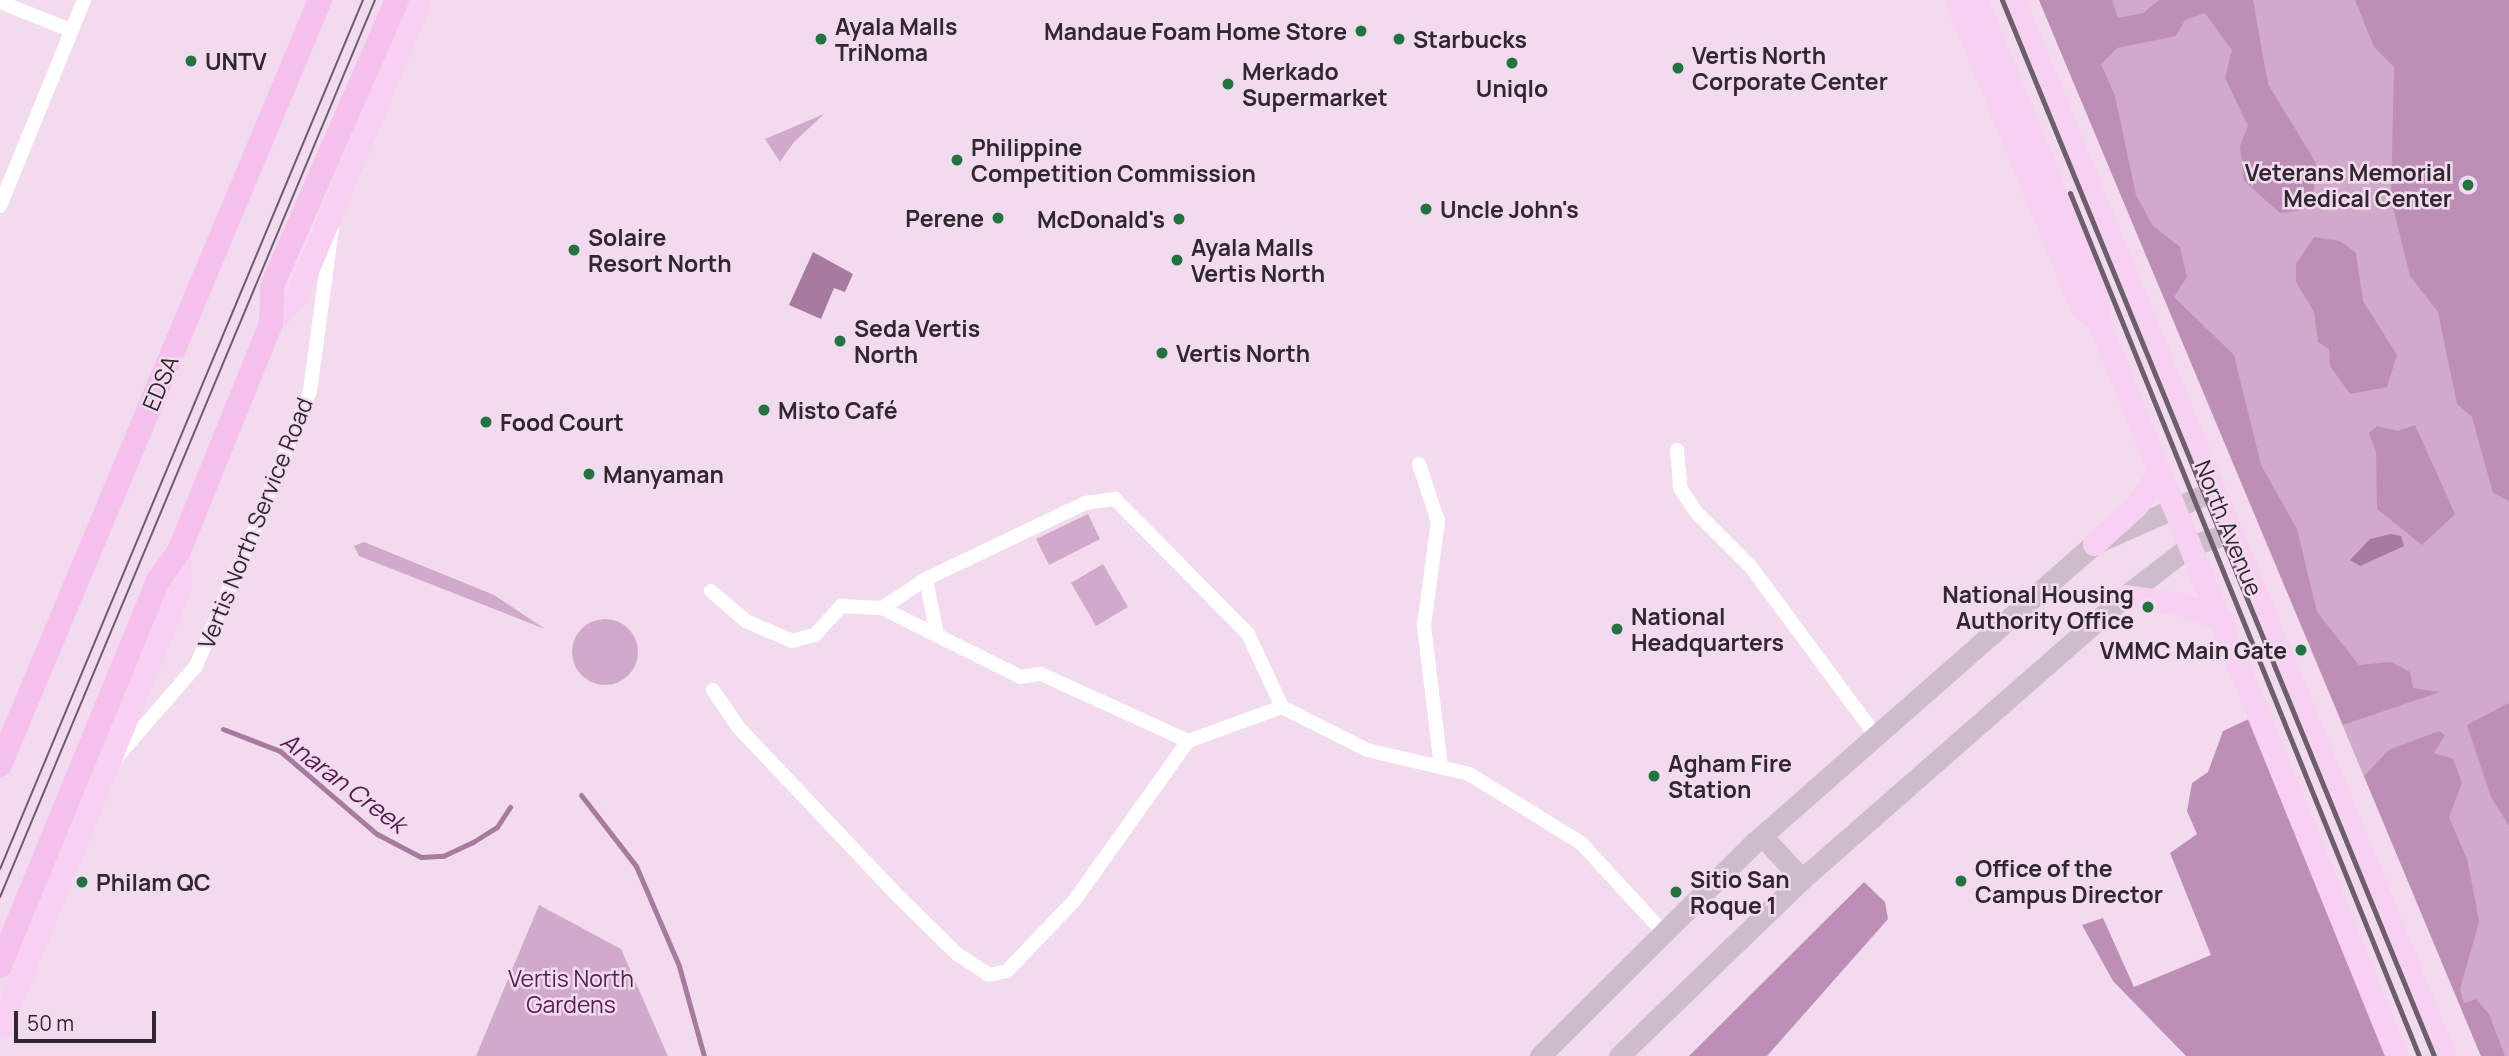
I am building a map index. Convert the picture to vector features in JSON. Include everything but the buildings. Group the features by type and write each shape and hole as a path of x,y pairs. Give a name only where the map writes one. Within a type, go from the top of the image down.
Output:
{"highway":[{"name":"EDSA","path":"0,765 320,0"},
{"path":"0,966 159,579 179,551 271,323 272,286 397,0"}],"main road":[{"path":"271,323 297,295 420,0"},
{"name":"North Avenue","path":"1956,0 2082,308 2096,318"},
{"path":"1965,22 1975,0"},
{"name":"North Avenue","path":"1975,0 2099,299 2096,318 2223,621 2397,1056"},
{"name":"North Avenue","path":"2014,0 2445,1056"},
{"path":"1974,46 2004,71"},
{"path":"1540,1056 1762,836 1874,733 2136,506 2160,472"},
{"path":"2094,544 2173,505 2213,491"},
{"path":"1619,1056 1802,880 2125,596 2190,546 2230,533"},
{"path":"0,1028 180,586 179,551"},
{"path":"2125,596 2181,604 2223,621"},
{"path":"1762,836 1802,880"}],"street":[{"path":"0,206 84,0"},
{"path":"0,2 70,30"},
{"name":"Vertis North Service Road","path":"105,770 196,666 256,525 310,391 336,200"},
{"path":"1677,450 1680,488 1697,513 1751,567 1874,733"},
{"path":"1419,464 1438,521 1424,626 1441,766"},
{"path":"882,608 926,579 1085,503 1115,499 1248,634 1282,707 1367,750 1469,774 1544,815 1581,843 1663,932"},
{"path":"926,579 937,635"},
{"path":"711,591 746,621 792,641 815,635 841,606 882,608 1021,677 1041,674 1188,741"},
{"path":"713,690 739,728 899,897 957,954 989,975 1007,971 1074,901 1188,741 1282,707"}],"green space":[{"path":"2039,0 2477,0 2509,393 2509,1056 2481,1056"},
{"path":"824,114 794,142 780,162 765,139"},
{"path":"1088,514 1100,539 1049,565 1036,539"},
{"path":"364,542 494,595 545,629 359,556 354,546"},
{"path":"1103,564 1128,607 1096,626 1071,583"},
{"path":"605,619 618,622 628,629 635,639 638,652 635,665 628,675 618,682 605,685 592,682 582,675 575,665 572,652 575,639 582,629 592,622"},
{"name":"Vertis North Gardens","path":"539,905 621,949 668,1056 476,1056"}],"shaded area":[{"path":"2039,0 2112,0 2118,18 2143,13 2159,0 2253,0 2268,84 2316,163 2313,201 2303,210 2280,213 2244,181 2240,146 2248,126 2225,78 2232,50 2205,13 2185,20 2176,36 2117,48 2101,64 2115,96 2136,195 2153,226 2180,247 2187,277 2174,297 2234,355 2261,465 2297,529 2317,612 2359,665 2391,662 2410,672 2413,688 2440,692 2343,725"},
{"path":"2355,0 2509,0 2509,501 2493,493 2472,417 2457,404 2438,312 2410,276 2391,199 2394,67 2374,47"},
{"path":"2314,237 2340,241 2356,253 2363,301 2397,355 2387,387 2350,394 2330,366 2329,349 2318,342 2314,312 2296,282 2296,264"},
{"path":"813,252 853,274 845,292 834,288 821,319 789,305"},
{"path":"2415,425 2455,514 2422,545 2377,509 2376,452 2369,433 2377,426 2398,431"},
{"path":"2391,534 2401,536 2404,546 2360,566 2350,560 2370,539"},
{"path":"2509,703 2509,826 2491,797 2467,725"},
{"path":"2253,717 2387,1056 2186,1056 2113,981 2082,925 2103,918 2134,987 2211,955 2170,853 2197,834 2187,811 2192,783 2208,772 2223,731"},
{"path":"2439,731 2445,735 2434,753 2453,759 2462,783 2449,817 2468,862 2479,922 2460,989 2464,1003 2476,999 2489,1014 2505,1056 2481,1056 2364,776 2389,750"},
{"path":"1864,882 1885,902 1888,919 1767,1056 1689,1056"}],"waterway":[{"name":"Anaran Creek","path":"223,729 280,751 377,834 421,857 443,856 473,842 497,827 510,807"},
{"name":"Anaran Creek","path":"581,795 636,866 679,966 704,1056"}],"tram line":[{"path":"0,869 363,0"},
{"path":"0,897 375,0"}],"railway":[{"path":"2002,0 2434,1056"},
{"path":"2070,193 2419,1056"}],"place":[{"name":"Mandaue Foam Home Store","path":"1361,31"},
{"name":"Ayala Malls TriNoma","path":"821,39"},
{"name":"Starbucks","path":"1399,39"},
{"name":"UNTV","path":"191,61"},
{"name":"Uniqlo","path":"1512,63"},
{"name":"Vertis North Corporate Center","path":"1678,68"},
{"name":"Merkado Supermarket","path":"1228,84"},
{"name":"Philippine Competition Commission","path":"957,160"},
{"name":"Veterans Memorial Medical Center","path":"2468,185"},
{"name":"Uncle John's","path":"1426,209"},
{"name":"Perene","path":"998,218"},
{"name":"McDonald's","path":"1179,219"},
{"name":"Solaire Resort North","path":"574,250"},
{"name":"Ayala Malls Vertis North","path":"1177,260"},
{"name":"Seda Vertis North","path":"840,341"},
{"name":"Vertis North","path":"1162,353"},
{"name":"Misto Café","path":"764,410"},
{"name":"Food Court","path":"486,422"},
{"name":"Manyaman","path":"589,474"},
{"name":"National Housing Authority Office","path":"2148,607"},
{"name":"National Headquarters","path":"1617,629"},
{"name":"VMMC Main Gate","path":"2301,650"},
{"name":"Agham Fire Station","path":"1654,776"},
{"name":"Office of the Campus Director","path":"1961,881"},
{"name":"Philam QC","path":"82,882"},
{"name":"Sitio San Roque 1","path":"1676,892"}]}
